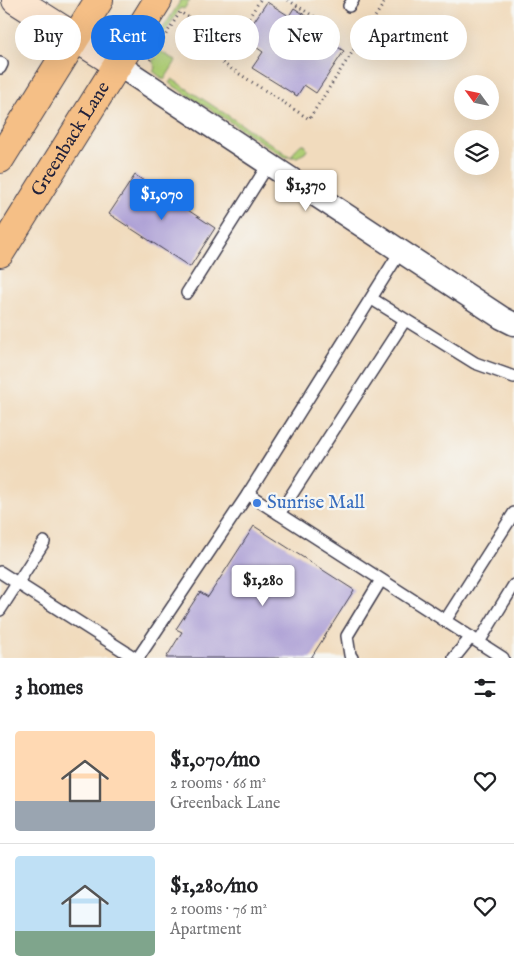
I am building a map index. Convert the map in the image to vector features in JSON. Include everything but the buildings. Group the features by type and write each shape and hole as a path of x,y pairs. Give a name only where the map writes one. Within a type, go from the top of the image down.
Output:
{"main road":[{"path":"81,30 99,0"},
{"name":"Greenback Lane","path":"0,253 158,0"},
{"path":"0,158 62,60"}],"street":[{"path":"16,0 40,15"},
{"path":"81,41 400,252 514,324"}],"lane":[{"path":"0,63 2,64 0,68"},
{"path":"187,294 268,165"},
{"path":"0,572 137,658 248,494 400,252"},
{"path":"372,299 475,363 514,377"},
{"path":"279,514 405,320"},
{"path":"248,494 503,658"},
{"path":"445,620 514,513"},
{"path":"0,610 44,542"},
{"path":"352,658 347,636 381,580"},
{"path":"454,658 475,640 514,585"}],"path":[{"path":"250,15 260,0"},
{"path":"288,0 312,15"},
{"path":"222,60 221,62 309,119 386,0"},
{"path":"165,36 175,20"}],"green space":[{"path":"181,0 190,0 184,9 180,8 165,32 165,25"},
{"path":"165,54 176,61 164,80 153,71 156,68 152,60 165,60"},
{"path":"172,79 291,157 285,157 169,83"},
{"path":"305,144 307,150 305,153 297,157 291,157 299,146"}],"place":[{"name":"Sunrise Mall","path":"257,503"}]}
